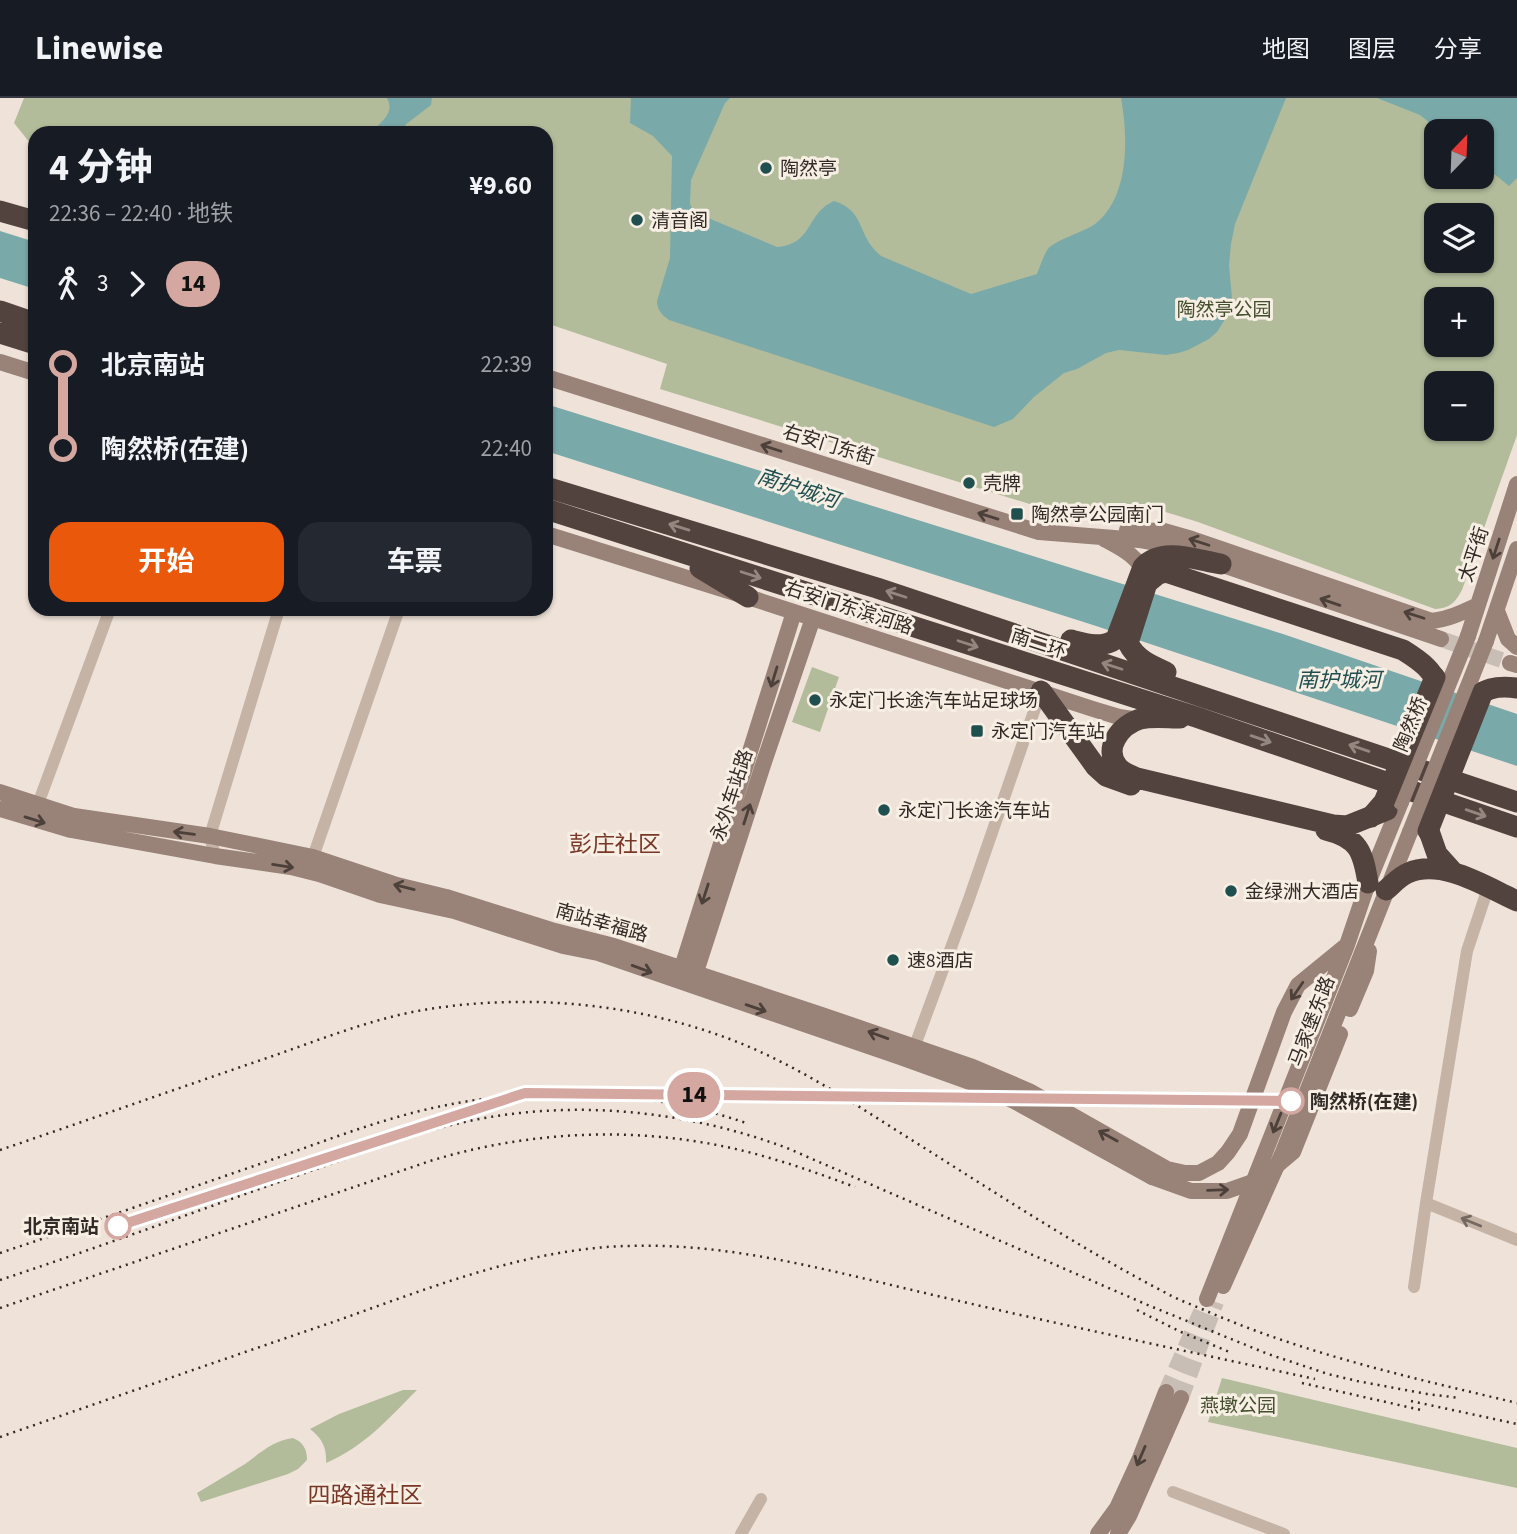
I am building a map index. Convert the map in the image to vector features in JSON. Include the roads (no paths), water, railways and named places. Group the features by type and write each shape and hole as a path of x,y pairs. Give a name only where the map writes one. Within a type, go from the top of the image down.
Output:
{"highway":[{"path":"0,211 28,220"},
{"path":"0,333 28,342"},
{"name":"南二环","path":"553,489 877,588 1517,802"},
{"name":"南二环","path":"553,511 1196,717 1517,827"},
{"path":"665,548 748,597"},
{"path":"1122,641 1142,576 1151,560 1164,555 1221,564"},
{"path":"1142,576 1166,572 1403,650 1419,660 1435,677 1438,683 1438,709"},
{"path":"1012,632 1042,631 1085,644 1104,646 1122,641"},
{"path":"1122,641 1142,660 1191,684 1200,695"},
{"path":"1371,817 1384,802 1435,677"},
{"path":"1462,704 1499,686 1517,688"},
{"path":"1041,691 1096,767 1106,776 1124,783 1341,834 1351,840 1377,886 1423,868 1444,870 1517,901"},
{"path":"1419,832 1483,692"},
{"path":"1196,717 1140,719 1120,730 1114,740 1113,760 1119,769 1137,778 1333,825 1347,826 1410,805 1426,821 1419,832"},
{"path":"1419,832 1454,873"}],"street":[{"path":"0,205 28,214"},
{"path":"0,362 28,371"},
{"name":"右安门东街","path":"553,379 1039,532 1161,544 1441,639"},
{"name":"太平街","path":"1468,636 1517,484"},
{"path":"1060,534 1086,530 1164,531 1433,621 1452,617 1478,605"},
{"name":"右安门东滨河路","path":"553,536 1119,717 1140,719"},
{"path":"1102,537 1134,558 1142,576"},
{"path":"1517,549 1497,611 1508,639 1517,647"},
{"name":"陶然桥","path":"1392,827 1410,805 1462,704 1497,611"},
{"name":"永外车站路","path":"687,977 794,612"},
{"path":"38,804 107,616"},
{"path":"215,856 210,836 277,616"},
{"path":"313,857 397,616"},
{"name":"永外车站路","path":"687,977 813,618"},
{"name":"陶然桥","path":"1410,805 1438,709 1468,636"},
{"path":"914,1048 1041,691"},
{"name":"南站幸福路","path":"0,792 74,816 210,836 313,857 397,885 614,946 687,977"},
{"name":"南站幸福路","path":"0,809 71,830 319,874 380,895 454,911 564,946 822,1015 973,1067 1029,1091 1167,1169 1185,1173 1199,1172 1218,1163 1228,1152 1240,1134 1284,1012 1298,985 1347,945"},
{"name":"马家堡东路","path":"1392,827 1377,886 1373,923 1283,1152 1211,1301 1347,945 1377,886 1419,832"},
{"path":"1414,1287 1467,951 1488,888"},
{"path":"687,977 978,1085 1014,1101 1152,1177 1191,1191 1227,1191 1261,1178 1293,1152 1366,971 1373,923"},
{"path":"1426,1203 1517,1240"},
{"path":"1098,1534 1117,1508 1174,1395 1129,1516 1118,1534"},
{"path":"1173,1492 1284,1534"},
{"path":"741,1534 761,1499"}],"water":[{"path":"387,98 432,98 431,105 405,126 377,126 388,112"},
{"path":"631,98 730,98 725,103 691,180 690,204 694,212 777,247 789,245 804,235 818,213 834,201 850,209 868,241 881,256 971,294 1037,274 1048,249 1095,224 1106,212 1115,198 1124,166 1125,130 1121,98 1286,98 1235,224 1229,265 1232,298 1229,311 1217,332 1209,339 1178,353 1166,355 1119,350 1106,353 1064,373 1034,397 1013,419 994,427 669,320 664,316 657,301 670,258 672,156 653,136 630,123"},
{"path":"1377,98 1517,98 1517,178 1509,186 1494,174 1494,119 1425,119"},
{"path":"0,231 28,240 28,287 0,278"},
{"name":"南护城河","path":"553,406 1283,634 1517,714 1517,766 1093,625 553,453"}],"tunnel":[{"path":"1441,639 1510,663"},
{"path":"1181,1398 1216,1302"},
{"path":"1166,1392 1204,1305"}],"railway":[{"path":"0,1150 349,1029 414,1012 509,1002 546,1002 620,1010 692,1026 727,1038 816,1080 1064,1235 1182,1301 1248,1328 1323,1353 1517,1403"},
{"path":"0,1253 348,1133 447,1105 521,1095 598,1095 674,1104 746,1123"},
{"path":"0,1280 440,1128 527,1112 615,1111 702,1123 787,1148 1150,1306 1268,1354 1357,1381 1460,1398"},
{"path":"0,1308 430,1161 515,1142 602,1134 688,1140 773,1159 855,1187"},
{"path":"0,1437 478,1272 552,1254 626,1246 706,1249 785,1261 1315,1379"},
{"path":"1137,1310 1232,1353"},
{"path":"1302,1383 1421,1410"},
{"path":"1411,1401 1517,1424"}],"metro line":[{"name":"14","path":"118,1226 525,1093 1291,1101"}],"place":[{"name":"陶然亭","path":"766,168"},
{"name":"清音阁","path":"637,220"},
{"name":"壳牌","path":"969,483"},
{"name":"陶然亭公园南门","path":"1017,514"},
{"name":"永定门长途汽车站足球场","path":"815,700"},
{"name":"永定门汽车站","path":"977,731"},
{"name":"永定门长途汽车站","path":"884,810"},
{"name":"金绿洲大酒店","path":"1231,891"},
{"name":"速8酒店","path":"893,960"},
{"name":"陶然桥(在建)","path":"1291,1101"},
{"name":"北京南站","path":"118,1226"}],"district":[{"name":"彭庄社区","path":"615,844"},
{"name":"四路通社区","path":"365,1495"}],"park label":[{"name":"陶然亭公园","path":"1224,309"},
{"name":"燕墩公园","path":"1238,1405"}]}
